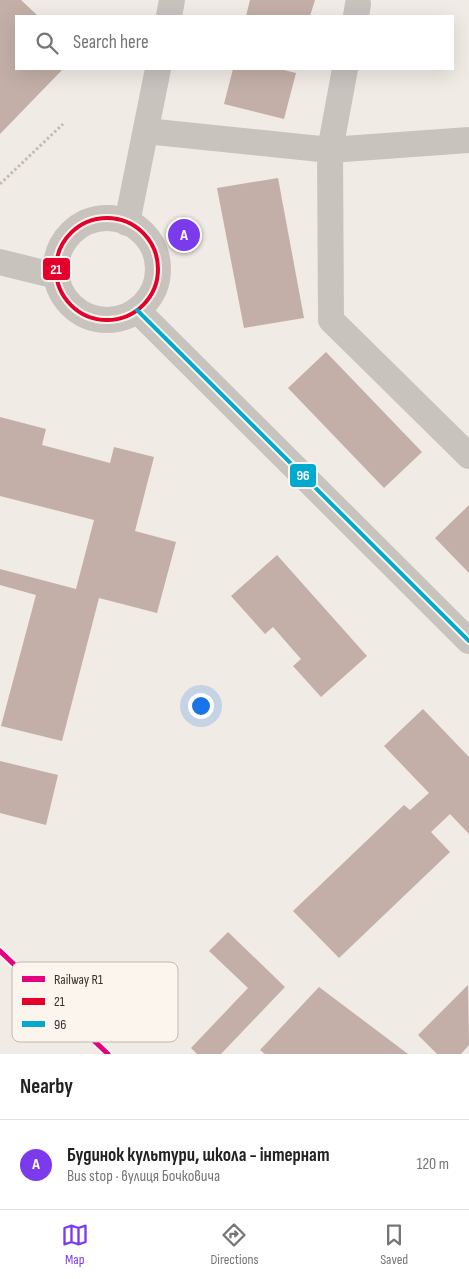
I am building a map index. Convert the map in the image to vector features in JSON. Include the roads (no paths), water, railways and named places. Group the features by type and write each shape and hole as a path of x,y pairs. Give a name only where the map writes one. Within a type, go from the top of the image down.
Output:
{"street":[{"path":"169,15 172,0"},
{"path":"127,222 158,70"},
{"path":"346,70 330,150 331,320 469,456"},
{"path":"146,131 330,150 469,140"},
{"path":"112,218 127,222 140,230 150,242 156,256 158,271 155,286 148,300 137,310 122,318 104,321 87,316 72,307 61,293 56,276 56,261 61,246 70,234 82,224 112,218"},
{"path":"0,262 56,276"},
{"path":"137,310 469,641"}],"rail line":[{"name":"R1","path":"0,951 12,962"},
{"name":"R1","path":"95,1042 108,1054"}],"place":[{"name":"Будинок культури, школа - інтернат","path":"184,235"}]}
